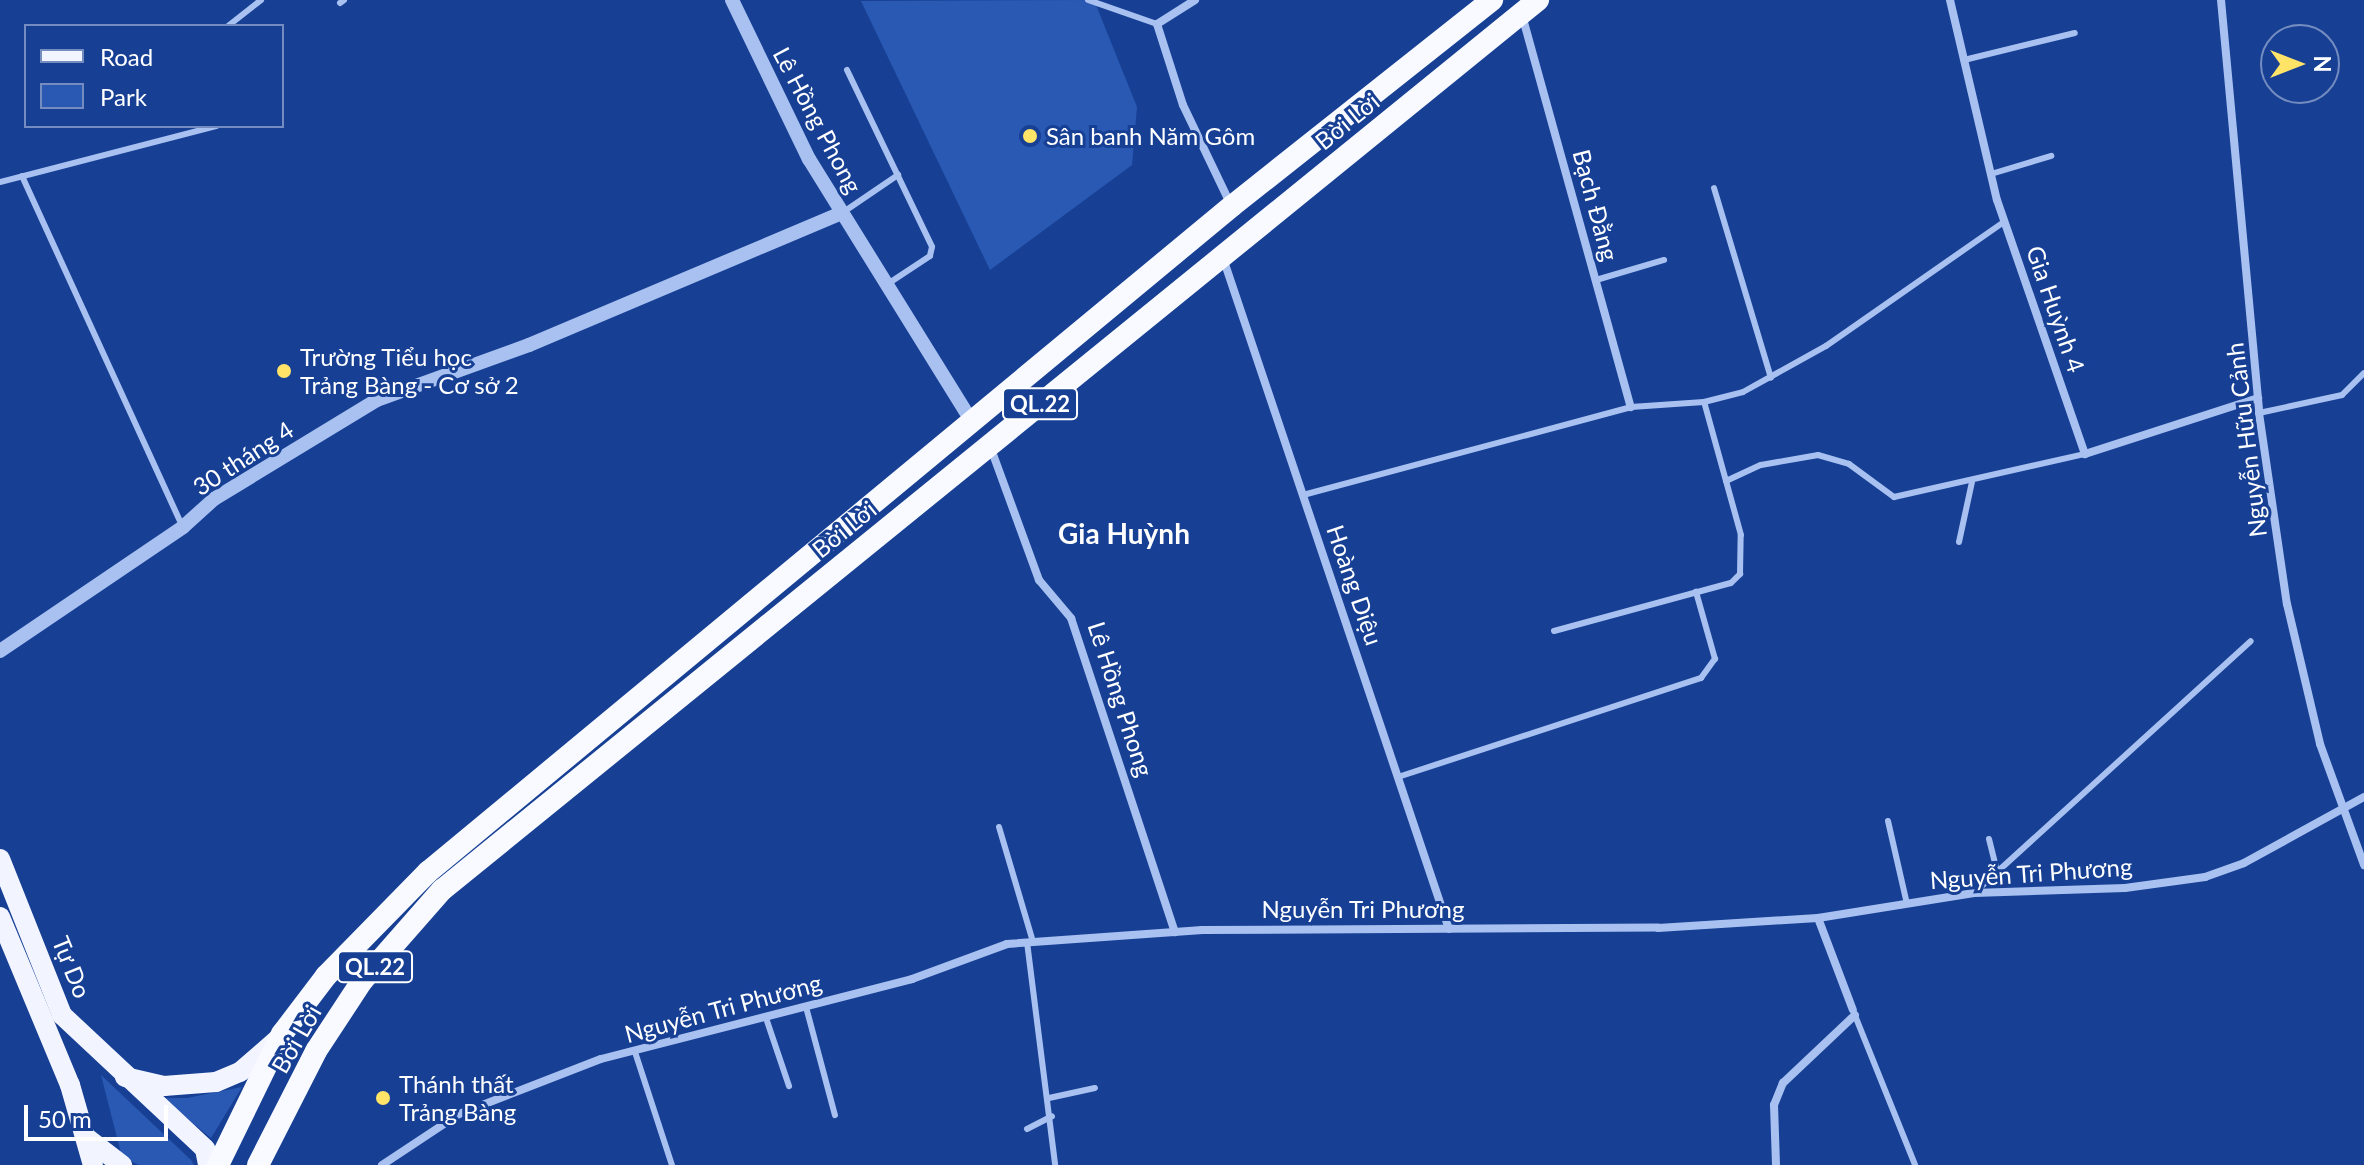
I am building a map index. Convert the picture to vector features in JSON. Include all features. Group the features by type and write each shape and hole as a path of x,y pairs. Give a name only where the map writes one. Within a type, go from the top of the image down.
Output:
{"highway":[{"name":"Bời Lời","path":"210,1160 282,1034 326,976 383,914 490,815 1232,206 1492,0"},
{"name":"Bời Lời","path":"258,1165 316,1051 362,981 442,890 1530,7"},
{"path":"971,420 989,446"}],"main road":[{"name":"Tự Do","path":"0,859 62,1015 210,1160"},
{"path":"27,926 2,930 52,1044 88,1139 93,1165"},
{"path":"123,1076 164,1086 216,1082 240,1072 282,1034"},
{"path":"88,1139 122,1165"}],"street":[{"name":"Lê Hồng Phong","path":"732,0 809,159 971,420"},
{"path":"1195,0 1157,24 1183,105 1232,206"},
{"name":"Gia Huỳnh 4","path":"1950,0 2004,222 2085,454"},
{"name":"Nguyễn Hữu Cảnh","path":"2221,0 2259,413 2287,604 2320,744 2364,865"},
{"name":"Bạch Đằng","path":"1530,7 1596,280 1631,407"},
{"name":"30 tháng 4","path":"0,651 183,527 214,499 377,400 529,345 842,213"},
{"name":"Hoàng Diệu","path":"1222,254 1449,929"},
{"path":"2085,454 2258,398"},
{"name":"Lê Hồng Phong","path":"989,446 1039,580 1071,618 1175,932"},
{"name":"Nguyễn Tri Phương","path":"382,1165 459,1114 601,1059 766,1018 1030,942 1175,932 1658,928 1818,918 1974,893 2125,888 2205,877 2244,863 2342,805 2364,797"},
{"path":"1776,1165 1773,1119 1783,1083 1854,1012 1818,918"}],"lane":[{"path":"231,24 261,0"},
{"path":"1088,0 1157,24"},
{"path":"1964,60 2075,33"},
{"path":"847,70 932,247 930,256 886,285"},
{"path":"0,182 209,128"},
{"path":"1991,174 2051,156"},
{"path":"842,213 898,175"},
{"path":"22,176 183,527"},
{"path":"1714,188 1771,378"},
{"path":"1303,495 1631,407 1704,402 1771,378 2004,222"},
{"path":"1596,280 1664,260"},
{"path":"2259,413 2342,395 2364,373"},
{"path":"1554,631 1731,583 1740,574 1741,535 1704,402"},
{"path":"1726,481 1761,465 1818,455 1849,464 1894,497 1972,482 2085,454"},
{"path":"1959,542 1972,482"},
{"path":"1398,777 1701,678 1715,659 1696,592"},
{"path":"1974,893 2251,641"},
{"path":"1888,821 1907,904"},
{"path":"999,827 1030,942 1052,1116 1055,1165"},
{"path":"1989,839 1997,871"},
{"path":"806,1007 835,1115"},
{"path":"1854,1012 1915,1165"},
{"path":"766,1018 789,1086"},
{"path":"635,1052 672,1165"},
{"path":"1049,1098 1095,1088"},
{"path":"1027,1129 1052,1116"}],"green space":[{"name":"Sân banh Năm Gôm","path":"1094,0 1137,107 1132,165 990,270 861,1"},
{"path":"101,1075 194,1165 139,1165 122,1157"},
{"path":"242,1087 211,1138 162,1098 187,1098"}],"place":[{"name":"Sân banh Năm Gôm","path":"1030,136"},
{"name":"Trường Tiểu học Trảng Bàng - Cơ sở 2","path":"284,371"},
{"name":"Thánh thất Trảng Bàng","path":"383,1098"}],"district":[{"name":"Gia Huỳnh","path":"1124,533"}]}
